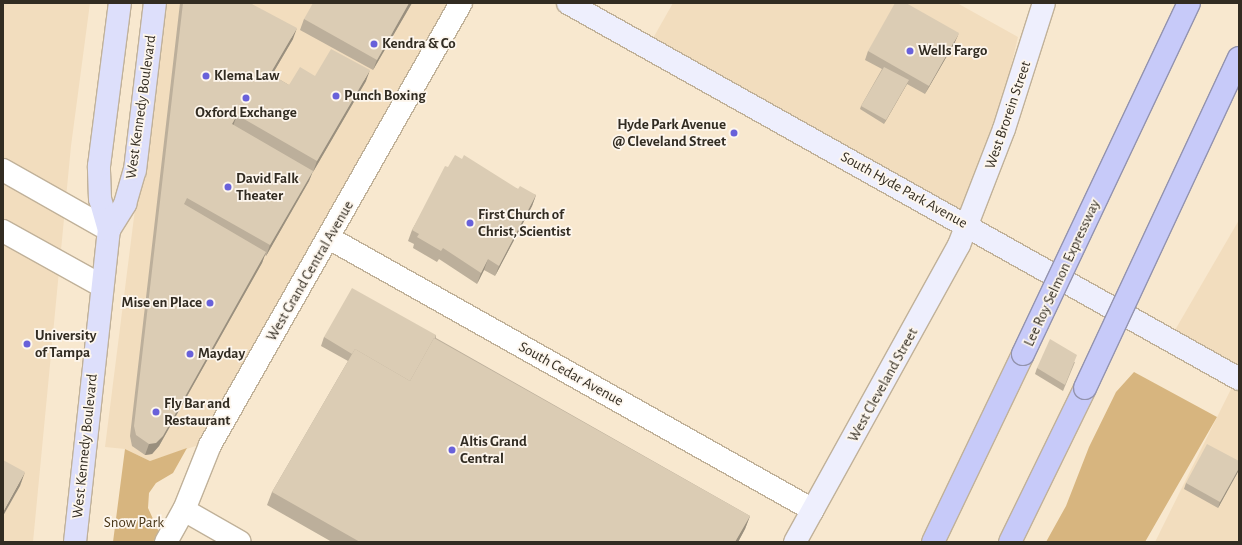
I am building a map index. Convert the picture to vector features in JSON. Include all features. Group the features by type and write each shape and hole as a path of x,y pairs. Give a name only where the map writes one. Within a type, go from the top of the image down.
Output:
{"highway":[{"name":"Lee Roy Selmon Expressway","path":"933,542 1189,3"},
{"path":"1010,542 1085,388 1239,58"}],"main road":[{"name":"West Kennedy Boulevard","path":"75,542 109,230 100,199 99,166 120,3"},
{"name":"West Kennedy Boulevard","path":"109,230 125,204 135,170 155,3"}],"street":[{"name":"West Grand Central Avenue","path":"166,542 184,510 210,445 329,238 461,3"},
{"name":"South Hyde Park Avenue","path":"568,3 1239,380"},
{"name":"West Brorein Street","path":"967,226 1004,129 1044,3"},
{"path":"3,170 109,230"},
{"name":"West Cleveland Street","path":"795,542 949,266 967,226"},
{"path":"3,230 102,286"},
{"name":"South Cedar Avenue","path":"329,238 814,510"},
{"path":"184,510 240,542"}],"shaded area":[{"name":"University of Tampa","path":"3,3 90,3 71,146 33,542 3,542"},
{"path":"161,3 454,3 208,442 150,461 125,449 105,447"},
{"path":"673,3 957,3 1018,37 992,147 963,229 652,40"},
{"path":"1239,220 1239,376 1171,337"},
{"path":"1235,381 1239,384 1239,542 1155,542"}],"green space":[{"path":"1134,372 1217,417 1145,542 1046,542 1066,506 1089,447 1116,392"},
{"name":"Snow Park","path":"187,448 173,473 156,483 149,493 148,508 159,532 153,542 113,542 125,449 150,461"}],"building":[{"path":"183,3 250,3 297,28 270,74 289,85 300,67 315,76 331,49 370,70 317,161 237,115 232,124 313,171 270,245 187,198 184,204 266,252 163,436 156,443 149,444 136,435 134,426"},
{"path":"313,3 409,3 377,60 304,19"},
{"name":"Wells Fargo","path":"895,3 906,3 959,33 929,86 868,51"},
{"path":"884,67 909,80 886,120 861,106"},
{"name":"First Church of Christ, Scientist","path":"455,155 462,159 464,155 518,189 520,186 536,195 499,266 488,259 481,273 443,248 441,251 417,237 419,234 412,230 445,166 448,167"},
{"path":"352,288 436,335 410,381 355,349 352,354 324,337"},
{"name":"Altis Grand Central","path":"434,338 750,516 735,542 360,542 272,492 355,349 410,381"},
{"path":"1050,339 1077,355 1065,385 1037,368"},
{"path":"1207,444 1239,461 1239,468 1220,502 1186,483"},
{"path":"3,460 25,472 3,512"}],"place":[{"name":"Kendra & Co","path":"374,44"},
{"name":"Wells Fargo","path":"910,51"},
{"name":"Klema Law","path":"206,76"},
{"name":"Punch Boxing","path":"336,96"},
{"name":"Oxford Exchange","path":"246,98"},
{"name":"Hyde Park Avenue @ Cleveland Street","path":"734,133"},
{"name":"David Falk Theater","path":"228,187"},
{"name":"First Church of Christ, Scientist","path":"470,223"},
{"name":"Mise en Place","path":"210,303"},
{"name":"University of Tampa","path":"27,344"},
{"name":"Mayday","path":"190,354"},
{"name":"Fly Bar and Restaurant","path":"156,412"},
{"name":"Altis Grand Central","path":"452,450"}]}
